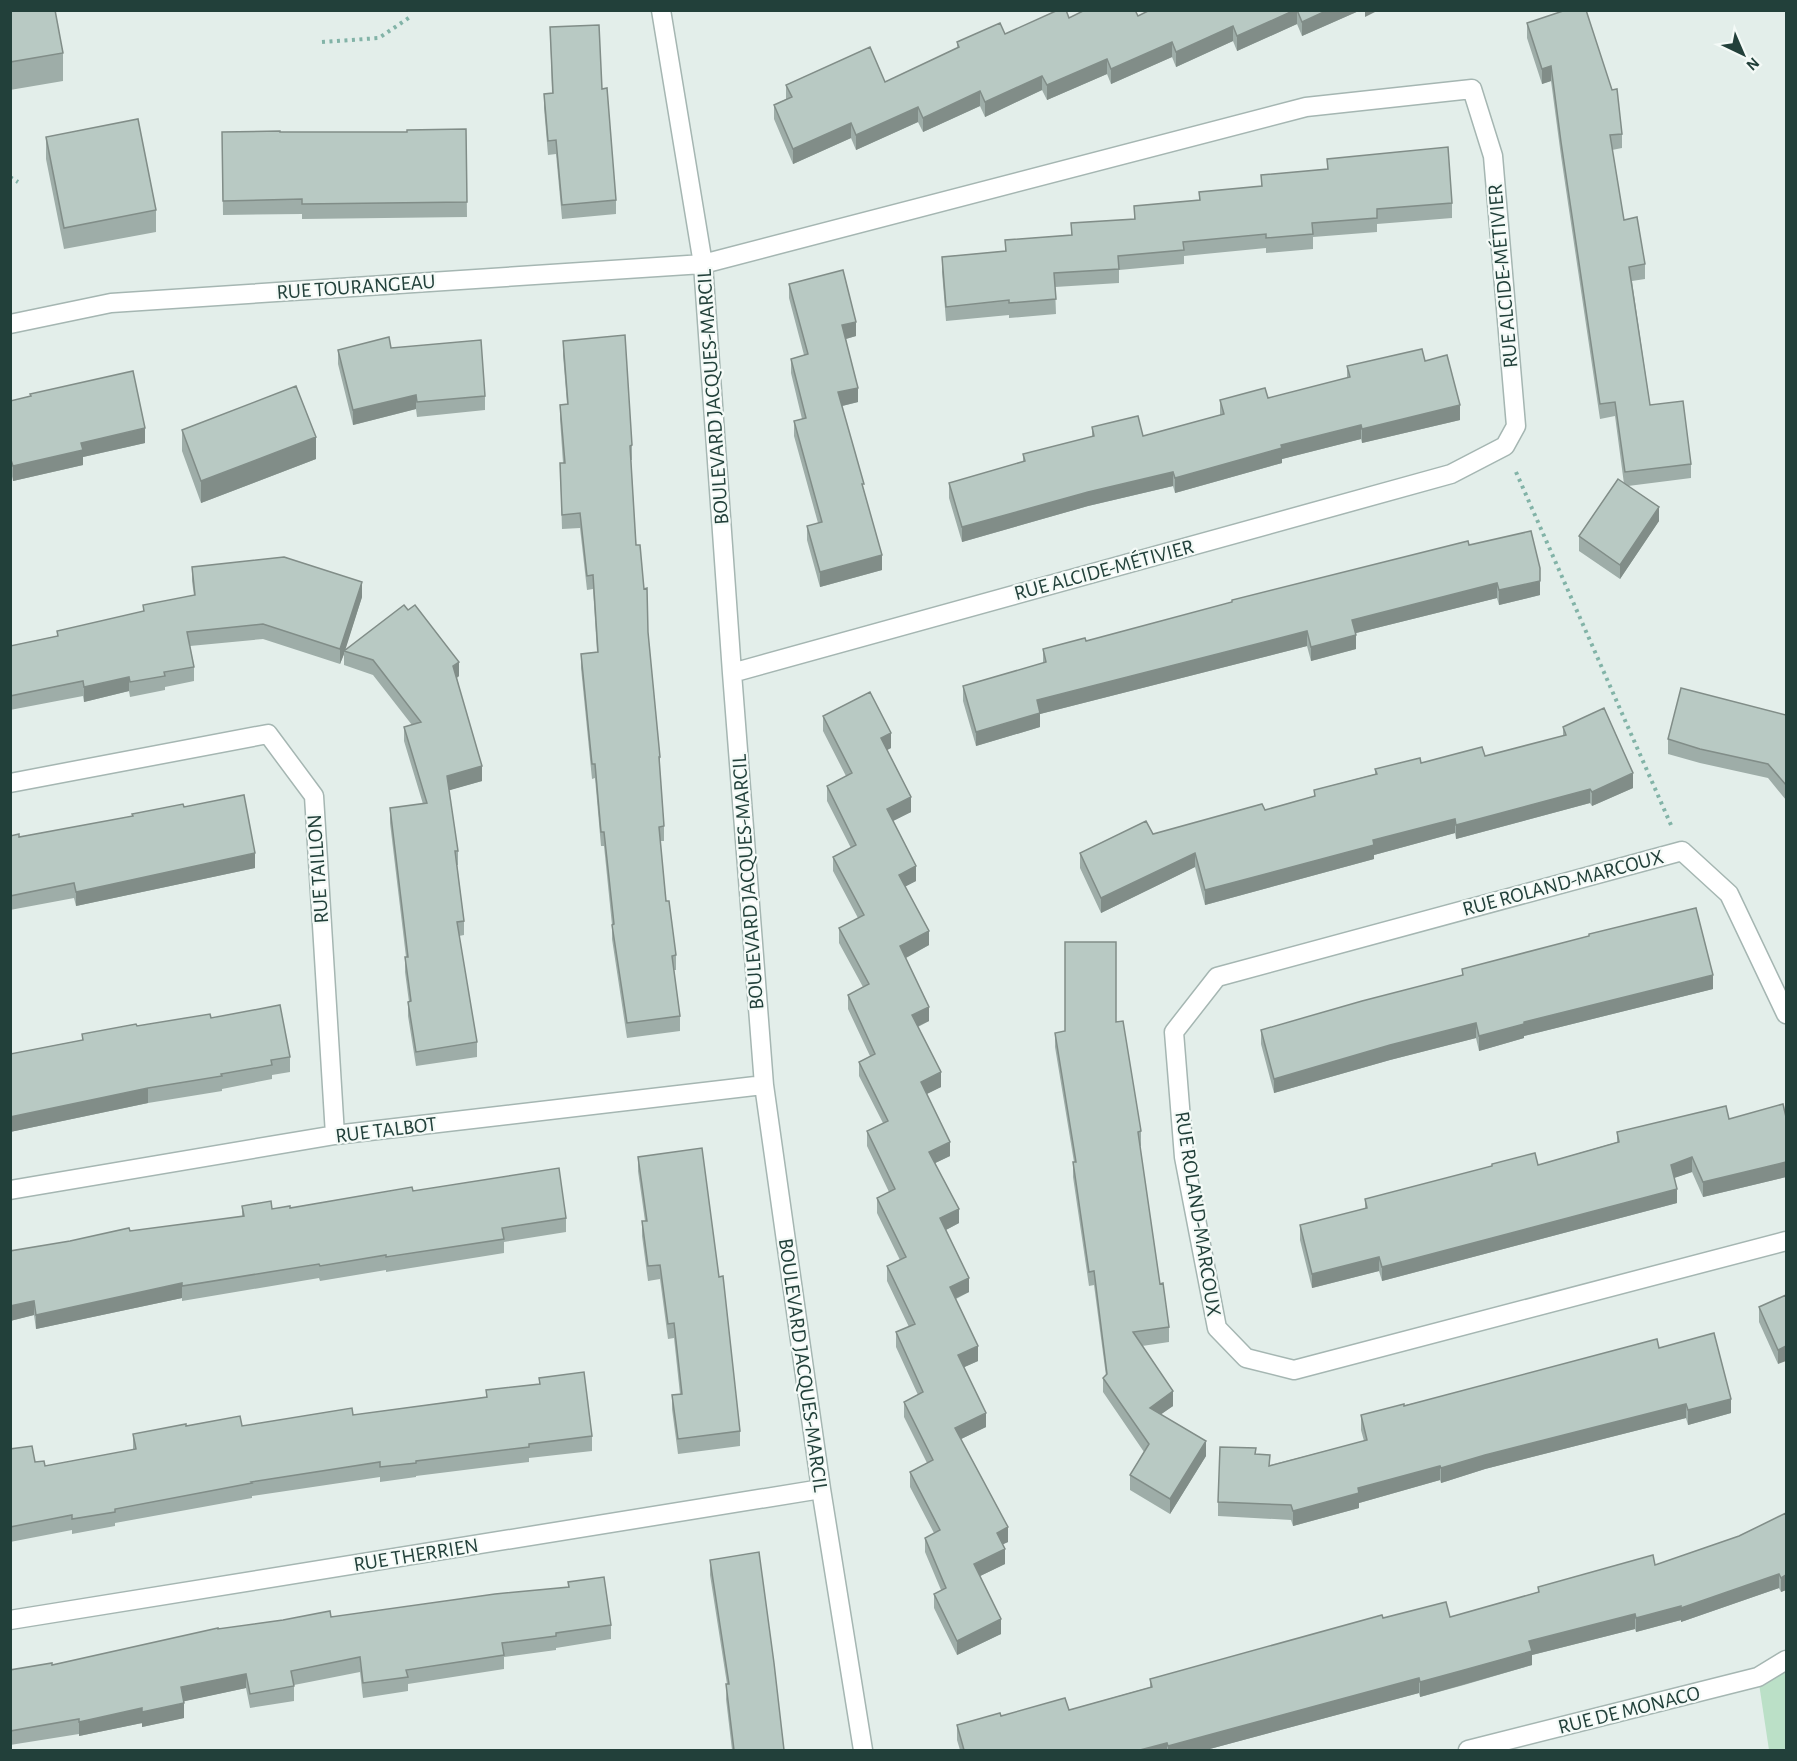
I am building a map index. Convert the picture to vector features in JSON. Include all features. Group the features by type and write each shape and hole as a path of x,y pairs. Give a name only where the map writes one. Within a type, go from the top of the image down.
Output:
{"street":[{"name":"BOULEVARD JACQUES-MARCIL","path":"661,10 704,264 732,673 764,1085 821,1490 863,1750"},
{"name":"RUE ALCIDE-MÉTIVIER","path":"704,264 1306,107 1472,90 1493,156 1516,426 1504,447 1451,474 732,673"},
{"name":"RUE TOURANGEAU","path":"10,324 111,303 704,264"},
{"name":"RUE TAILLON","path":"10,783 268,734 314,796 335,1136"},
{"name":"RUE ROLAND-MARCOUX","path":"1786,1014 1729,894 1682,851 1217,977 1174,1032 1184,1157 1217,1328 1246,1358 1294,1370 1786,1241"},
{"name":"RUE TALBOT","path":"10,1190 335,1136 764,1085"},
{"name":"RUE THERRIEN","path":"10,1620 821,1490"},
{"name":"RUE DE MONACO","path":"1468,1750 1758,1677 1786,1660"}],"path":[{"path":"322,42 379,38 410,17"},
{"path":"10,177 18,182"},
{"path":"1504,447 1682,851"}],"green space":[{"path":"1786,1660 1786,1750 1769,1750 1758,1677"}],"building":[{"path":"10,10 55,10 63,53 10,62"},
{"path":"1058,10 1066,10 1069,18 1085,10 1135,10 1138,16 1150,10 1295,10 1237,36 1233,26 1176,52 1172,42 1111,69 1107,59 1047,85 1042,76 985,102 980,91 923,118 918,107 856,135 851,123 793,149 774,105 792,97 786,85 870,47 885,82 959,47 957,42 1000,23 1005,34"},
{"path":"1297,10 1328,10 1302,22"},
{"path":"1566,10 1586,10 1612,90 1617,89 1622,134 1610,135 1624,220 1637,217 1645,264 1629,267 1650,405 1683,401 1691,464 1625,472 1615,402 1600,404 1551,66 1542,69 1527,23"},
{"path":"599,25 602,89 607,88 616,200 562,205 556,140 548,141 544,94 553,93 550,27"},
{"path":"138,119 156,210 64,228 46,137"},
{"path":"466,129 467,202 302,204 302,199 223,201 222,132 407,132 407,130"},
{"path":"1448,147 1452,203 1377,209 1377,218 1312,223 1313,234 1266,238 1266,234 1183,242 1184,250 1118,256 1119,269 1054,273 1056,299 1009,303 1009,300 946,307 942,257 1006,251 1005,240 1072,235 1071,223 1135,219 1134,206 1200,200 1199,192 1262,186 1261,175 1328,169 1327,159"},
{"path":"843,270 856,322 842,325 858,388 838,392 882,555 820,572 807,526 822,522 794,421 806,418 791,359 808,354 789,284"},
{"path":"625,335 636,545 640,545 644,589 647,588 648,632 664,826 659,827 666,901 669,901 676,955 672,956 680,1016 627,1023 612,925 614,924 604,832 601,832 595,764 592,764 581,654 598,652 593,575 587,576 580,513 562,515 560,463 565,463 560,405 568,404 563,341"},
{"path":"389,337 391,348 481,340 485,396 417,402 416,395 353,410 338,350"},
{"path":"1422,349 1425,361 1447,355 1460,405 1362,429 1361,425 1281,445 1282,448 1175,478 1173,472 1088,492 962,527 949,483 1025,461 1023,454 1094,436 1092,427 1138,416 1143,436 1224,414 1220,400 1265,388 1268,398 1350,377 1347,366"},
{"path":"133,371 145,428 81,443 83,450 13,466 10,457 10,401 31,396 30,394"},
{"path":"296,386 316,437 201,481 182,430"},
{"path":"1618,479 1659,507 1620,565 1579,536"},
{"path":"1531,531 1540,568 1540,581 1499,590 1497,583 1352,620 1356,635 1311,647 1307,631 1037,700 1040,713 976,732 963,686 1046,662 1043,649 1085,638 1086,641 1232,602 1232,600 1468,541 1469,545"},
{"path":"284,557 362,582 340,649 263,624 187,632 194,667 164,672 165,676 130,682 129,677 84,687 83,681 10,696 10,646 58,636 57,631 144,611 143,605 195,595 192,567"},
{"path":"404,605 408,610 415,605 459,662 453,666 482,766 447,776 458,851 455,851 464,921 457,922 477,1042 416,1052 408,1002 411,1001 405,957 408,957 390,808 427,803 404,727 421,722 373,660 344,651"},
{"path":"1681,688 1786,715 1786,785 1768,764 1700,749 1668,739"},
{"path":"870,692 891,733 881,738 911,797 887,809 916,866 899,875 929,931 900,946 929,1007 912,1015 941,1072 921,1082 950,1142 929,1152 959,1209 940,1218 969,1278 950,1287 978,1346 958,1355 986,1413 955,1428 1008,1527 997,1533 1005,1549 974,1564 1001,1619 957,1641 934,1594 946,1588 925,1538 940,1530 910,1472 933,1460 904,1402 923,1392 896,1332 915,1324 887,1266 906,1257 877,1198 895,1189 867,1131 888,1121 859,1062 875,1054 848,995 869,984 839,928 864,915 833,857 856,845 827,786 852,773 823,716"},
{"path":"1604,708 1633,773 1592,792 1590,789 1456,825 1455,819 1373,840 1374,845 1205,890 1195,853 1101,898 1080,853 1146,821 1153,834 1262,804 1265,810 1315,796 1314,790 1377,774 1375,769 1420,758 1421,763 1482,747 1485,756 1566,735 1563,727"},
{"path":"244,795 255,853 76,892 74,883 10,896 10,836 19,834 19,837 133,816 132,814 183,804 184,807"},
{"path":"1696,908 1713,975 1524,1022 1524,1024 1479,1036 1476,1023 1274,1079 1261,1030 1463,975 1462,969 1589,936 1589,934"},
{"path":"1065,942 1116,942 1116,1022 1123,1021 1141,1131 1138,1132 1160,1284 1163,1283 1169,1327 1133,1332 1173,1391 1150,1408 1206,1441 1170,1499 1130,1475 1149,1444 1103,1378 1107,1374 1094,1271 1089,1272 1073,1162 1076,1162 1055,1033 1065,1031"},
{"path":"280,1005 290,1057 271,1060 272,1065 10,1117 10,1054 83,1040 82,1034 136,1024 137,1026 210,1014 211,1018"},
{"path":"1783,1104 1786,1117 1786,1162 1703,1182 1692,1157 1671,1165 1677,1189 1382,1267 1379,1257 1312,1274 1300,1225 1367,1208 1365,1199 1535,1153 1538,1165 1619,1142 1617,1132 1726,1106 1729,1119"},
{"path":"702,1148 719,1277 723,1276 740,1431 678,1439 672,1395 682,1394 674,1323 668,1324 660,1265 648,1266 642,1221 647,1221 638,1157"},
{"path":"559,1168 566,1218 502,1228 504,1239 320,1266 319,1264 182,1286 182,1283 36,1315 34,1301 10,1306 10,1251 129,1228 130,1231 244,1216 242,1206 271,1201 272,1209 290,1206 290,1208 412,1187 413,1191"},
{"path":"1786,1295 1786,1346 1778,1350 1759,1307"},
{"path":"1714,1333 1731,1399 1688,1410 1686,1404 1441,1468 1440,1466 1358,1488 1359,1493 1293,1511 1291,1505 1218,1502 1220,1447 1256,1448 1255,1454 1270,1455 1269,1466 1367,1440 1361,1415 1404,1404 1404,1406 1657,1339 1659,1348"},
{"path":"584,1372 592,1436 529,1444 529,1447 416,1461 416,1463 380,1467 380,1462 251,1482 115,1509 115,1512 72,1519 72,1515 10,1527 10,1449 32,1446 35,1462 44,1461 45,1466 136,1449 133,1434 186,1424 186,1426 240,1416 242,1426 352,1408 353,1415 487,1397 486,1390 540,1384 539,1378"},
{"path":"1786,1513 1786,1575 1781,1578 1779,1574 1681,1608 1681,1606 1636,1618 1635,1614 1529,1641 1532,1651 1420,1682 1419,1678 1168,1746 1167,1743 1140,1750 964,1750 957,1725 1000,1713 1001,1716 1065,1698 1069,1710 1152,1687 1150,1679 1382,1615 1383,1618 1446,1602 1450,1617 1539,1592 1538,1587 1653,1555 1655,1565 1739,1536"},
{"path":"759,1552 784,1750 734,1750 726,1684 729,1684 710,1560"},
{"path":"604,1577 611,1625 556,1633 556,1636 502,1643 504,1655 406,1670 408,1677 363,1683 360,1657 291,1671 294,1686 250,1694 246,1674 181,1687 184,1703 142,1712 142,1708 79,1722 79,1719 10,1731 10,1670 52,1663 52,1665 218,1628 283,1620 330,1611 331,1617 495,1594 569,1587 568,1582"}]}
